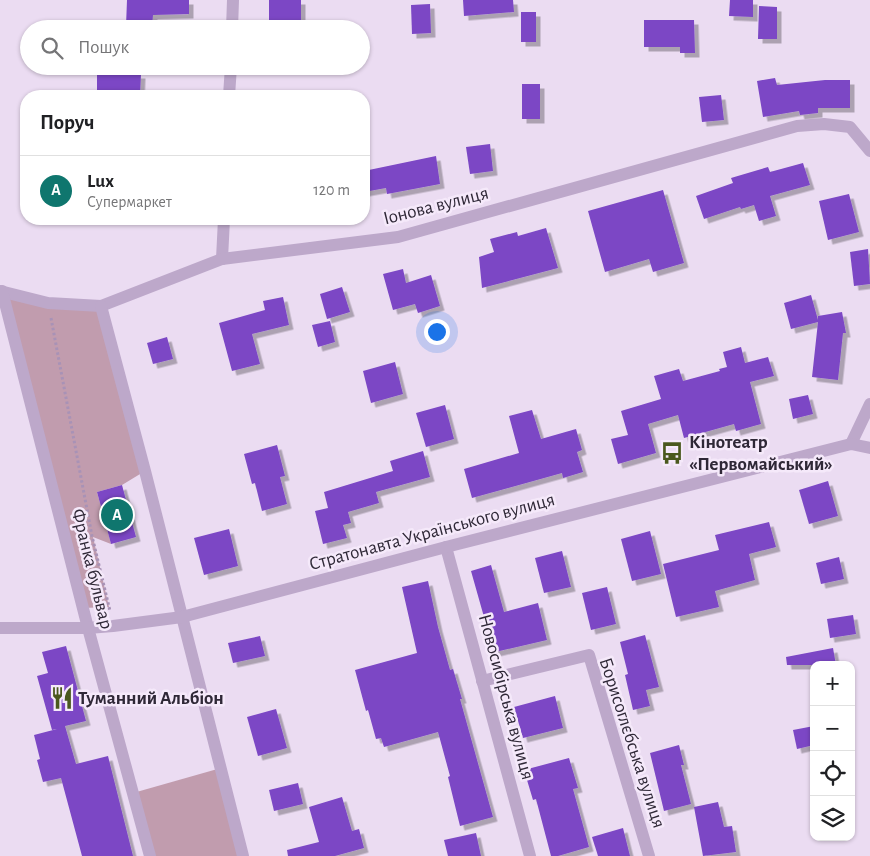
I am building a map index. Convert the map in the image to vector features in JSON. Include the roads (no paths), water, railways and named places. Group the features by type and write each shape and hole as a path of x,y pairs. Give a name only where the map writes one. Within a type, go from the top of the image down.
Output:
{"street":[{"path":"232,20 233,0"},
{"path":"229,90 230,75"},
{"name":"Іонова вулиця","path":"1,291 48,303 101,306 222,259 398,238 797,126 824,124 850,127 870,151"},
{"path":"222,259 224,225"},
{"name":"Франка бульвар","path":"1,291 88,628 150,856"},
{"path":"101,306 243,856"},
{"path":"851,444 870,404"},
{"name":"Стратонавта Українського вулиця","path":"0,628 88,628 182,617 446,547 851,444 870,448"},
{"name":"Новосибірська вулиця","path":"446,547 530,856"},
{"name":"Борисоглєбська вулиця","path":"482,681 589,656 649,856"}],"place":[{"name":"Кінотеатр «Первомайський»","path":"672,453"},
{"name":"Lux","path":"117,515"},
{"name":"Туманний Альбіон","path":"62,698"}]}
